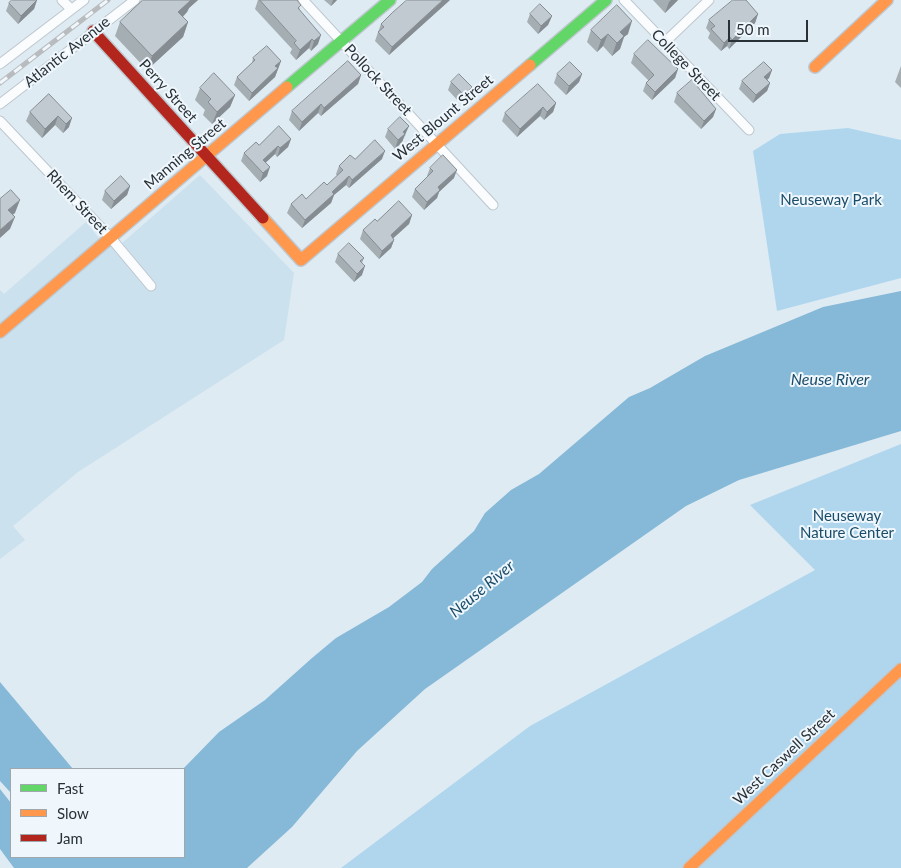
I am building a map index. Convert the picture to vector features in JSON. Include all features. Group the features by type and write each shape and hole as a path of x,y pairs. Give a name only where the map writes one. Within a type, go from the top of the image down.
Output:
{"street":[{"path":"62,0 71,9"},
{"name":"Atlantic Avenue","path":"0,64 84,0"},
{"name":"Atlantic Avenue","path":"0,104 135,0"},
{"name":"Pollock Street","path":"303,0 493,205"},
{"name":"Manning Street","path":"0,332 390,0"},
{"name":"West Blount Street","path":"301,260 606,0"},
{"name":"College Street","path":"624,0 749,130"},
{"path":"664,43 709,0"},
{"path":"815,67 887,0"},
{"name":"Perry Street","path":"93,31 301,260"},
{"name":"Rhem Street","path":"0,121 110,237 151,286"},
{"name":"West Caswell Street","path":"689,868 901,669"}],"shaded area":[{"path":"200,175 294,273 284,340 78,472 13,526 25,540 0,559 0,290 4,294 86,222 106,247 121,244"}],"green space":[{"name":"Neuseway Park","path":"848,128 901,140 901,278 777,311 753,151 780,134"},
{"name":"Neuseway Nature Center","path":"901,444 901,868 341,868 530,726 815,570 750,505"}],"water":[{"name":"Neuse River","path":"901,291 901,431 739,480 686,506 425,689 357,751 292,827 247,868 14,868 0,849 0,789 10,802 10,858 185,858 184,768 219,732 265,700 336,638 389,607 422,582 432,569 474,531 485,513 511,490 539,474 629,397 650,388 705,356 823,307"},
{"path":"0,682 72,768 10,768 10,792 0,781"}],"building":[{"path":"12,0 37,0 21,16 9,3"},
{"path":"143,0 191,0 178,12 188,22 152,56 120,22"},
{"path":"260,0 297,0 301,5 298,8 321,35 314,41 312,39 300,50 294,43 296,41"},
{"path":"407,0 443,0 392,47 378,32 384,27 381,24"},
{"path":"733,0 746,0 758,14 732,40 730,37 724,43 711,29 715,26 709,20"},
{"path":"540,4 552,16 541,26 530,14"},
{"path":"617,5 632,21 620,32 624,36 617,43 608,34 601,40 591,30"},
{"path":"648,40 678,69 655,92 646,83 654,75 634,54"},
{"path":"267,46 281,61 275,66 278,68 252,93 237,77 255,60 253,58"},
{"path":"348,61 361,75 324,108 321,104 302,122 292,111"},
{"path":"570,62 582,74 569,86 557,74"},
{"path":"764,62 772,70 764,77 770,83 756,95 742,81"},
{"path":"214,73 235,95 217,112 208,102 211,99 200,88"},
{"path":"459,74 472,87 464,95 451,82"},
{"path":"692,80 716,109 704,121 677,93"},
{"path":"538,84 556,103 547,112 543,107 520,129 505,113"},
{"path":"49,94 72,118 66,124 58,116 45,129 30,112"},
{"path":"400,117 409,126 403,132 405,134 398,140 388,129"},
{"path":"279,126 291,139 280,148 278,146 263,160 270,167 263,173 244,153 256,142 259,145"},
{"path":"375,140 385,151 352,180 349,176 332,192 334,194 305,220 291,204 302,194 306,199 324,182 327,185 343,170 339,166 350,155 355,159"},
{"path":"443,155 457,170 438,187 440,190 427,202 415,189 433,171 430,168"},
{"path":"121,176 130,186 114,201 105,191"},
{"path":"11,190 20,200 8,210 15,217 0,230 0,199"},
{"path":"399,201 412,215 391,235 394,240 382,251 363,230 375,219 377,221"},
{"path":"349,243 364,258 360,261 365,266 357,274 338,254"}],"railway":[{"path":"0,83 108,0"}],"traffic: fast":[{"path":"287,87 390,0"},
{"path":"530,65 606,0"}],"traffic: slow":[{"path":"815,67 887,0"},
{"path":"263,218 301,260 530,65"},
{"path":"0,332 287,87"},
{"path":"689,868 901,669"}],"traffic: jam":[{"path":"93,31 263,218"}]}
